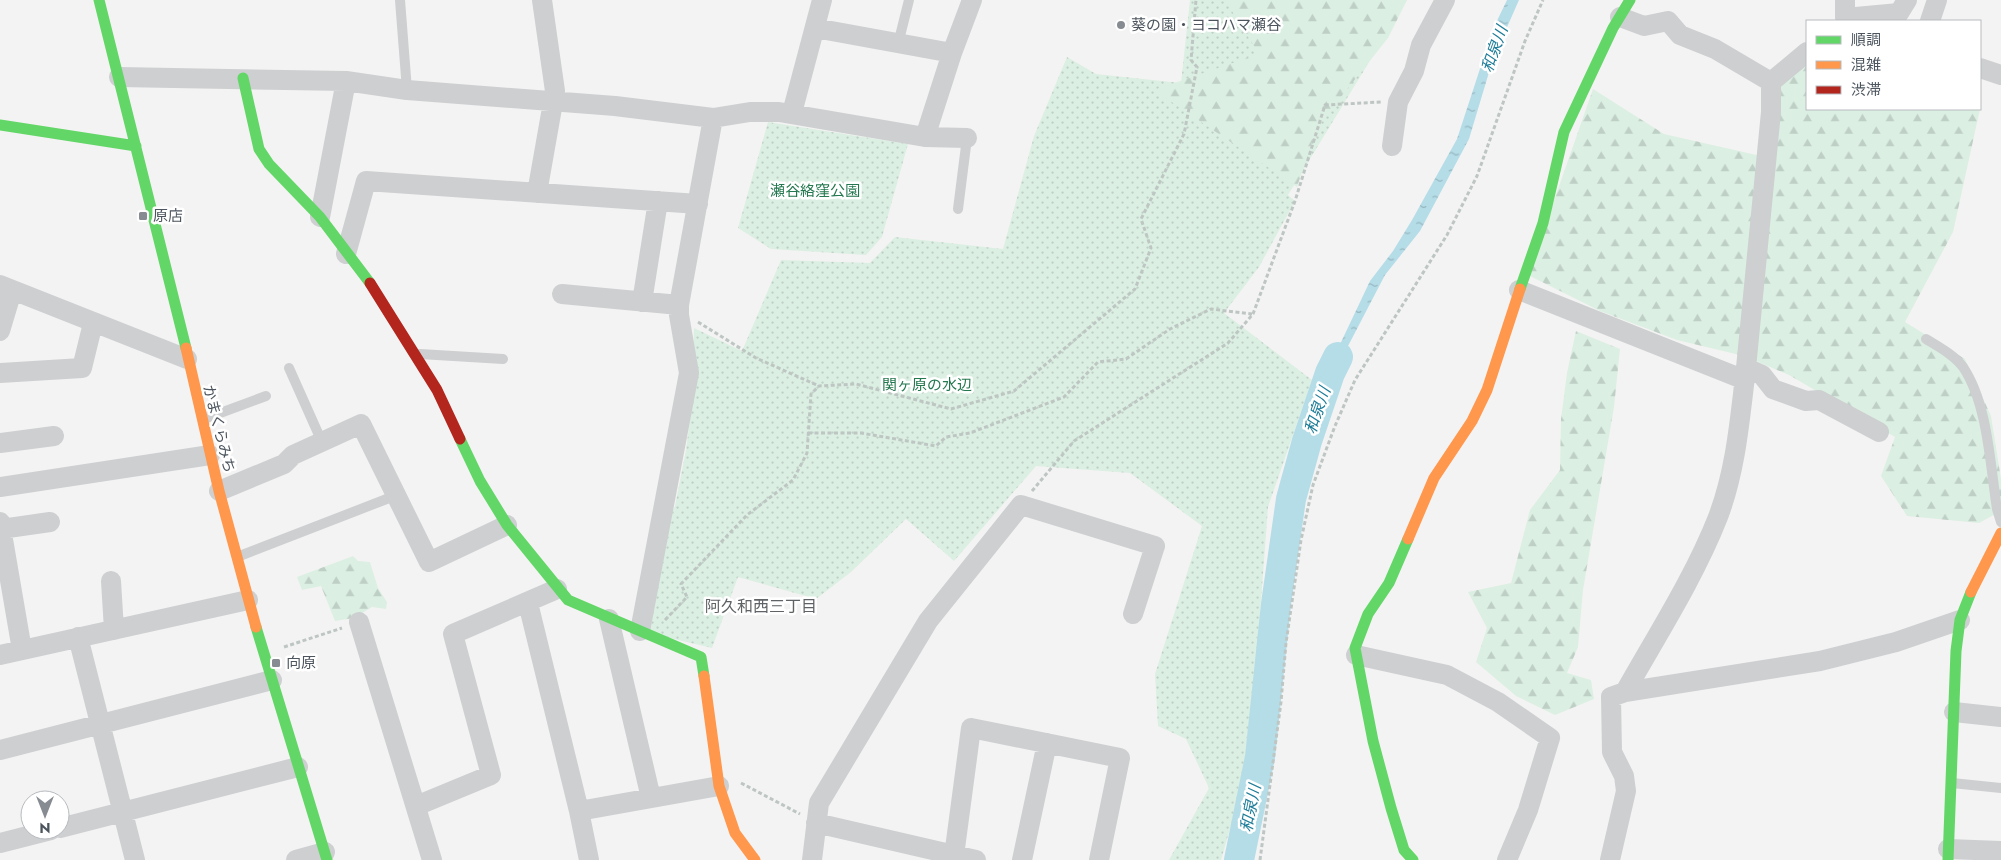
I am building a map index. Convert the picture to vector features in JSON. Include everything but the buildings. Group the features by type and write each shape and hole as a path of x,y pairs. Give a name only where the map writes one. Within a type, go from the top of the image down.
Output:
{"street":[{"name":"かまくらみち","path":"99,0 170,277 218,491 248,600 326,856"},
{"path":"537,193 555,91 542,0"},
{"path":"792,113 822,0"},
{"path":"925,136 952,53 972,0"},
{"path":"1392,146 1398,102 1414,71 1421,45 1445,0"},
{"path":"1844,13 1899,13 1907,0"},
{"path":"1930,20 1937,0"},
{"path":"1413,860 1404,850 1391,808 1373,741 1355,648 1368,614 1389,583 1434,478 1472,422 1488,390 1519,290 1543,224 1564,132 1625,8 1644,26 1668,21 1680,35 1715,49 1771,82"},
{"path":"815,28 952,53"},
{"path":"1771,82 1806,53"},
{"path":"1981,68 2001,75"},
{"path":"119,77 346,81 407,90 554,103 616,106 714,118 750,112 792,113 925,136 968,138"},
{"path":"243,78 250,117 259,149 269,164 320,217 346,254 379,295 417,354 457,431 480,481 507,524 557,589 568,600 608,619 701,657 718,778 735,833 755,860"},
{"path":"320,217 346,81"},
{"path":"1625,692 1699,560 1718,516 1736,446 1771,112 1771,82"},
{"path":"645,633 689,372 679,308 714,118"},
{"path":"0,125 136,146"},
{"path":"346,254 366,181 698,204"},
{"path":"642,302 658,201"},
{"path":"0,331 6,288 187,359"},
{"path":"1519,290 1745,374 1762,375 1773,389 1806,401 1819,400 1879,432"},
{"path":"562,294 642,302 679,308"},
{"path":"0,373 82,368 93,323"},
{"path":"218,491 284,464 293,454 361,424 429,562 507,524"},
{"path":"0,443 54,436"},
{"path":"0,487 210,455"},
{"path":"812,860 819,804 928,621 1021,505 1155,546 1133,614"},
{"path":"22,650 1,525 50,522"},
{"path":"2001,533 1978,575 1960,620 1956,651 1948,854 2001,851"},
{"path":"111,581 114,630"},
{"path":"416,806 491,775 452,634 557,589"},
{"path":"0,655 248,600"},
{"path":"528,603 579,811 589,860"},
{"path":"608,619 652,798"},
{"path":"1610,860 1626,792 1624,776 1612,752 1611,697 1625,692 1820,661 1896,642 1960,620"},
{"path":"360,622 432,860"},
{"path":"78,638 135,860"},
{"path":"1356,655 1447,675 1498,702 1550,738 1528,810 1507,860"},
{"path":"0,750 272,680"},
{"path":"1954,712 2001,717"},
{"path":"954,856 971,728 1120,758 1099,860"},
{"path":"1022,860 1047,743"},
{"path":"70,825 298,767"},
{"path":"579,811 652,798 718,778"},
{"path":"816,823 933,855 976,860"},
{"path":"0,843 20,838"},
{"path":"296,860 326,856"}],"lane":[{"path":"400,0 407,90"},
{"path":"898,44 909,0"},
{"path":"958,209 968,138"},
{"path":"1926,339 1952,356 1962,366 1979,399 1997,509 2001,522"},
{"path":"417,354 503,359"},
{"path":"289,368 322,442"},
{"path":"202,420 266,396"},
{"path":"236,558 397,495"},
{"path":"1951,782 2001,788"}],"path":[{"path":"679,308 756,358 819,386 856,384 951,409 1014,391 1135,289 1151,248 1141,219 1184,134 1197,67 1191,60 1196,0"},
{"path":"1260,860 1280,711 1286,643 1301,540 1313,486 1335,426 1356,380 1447,236 1477,176 1525,41 1543,0"},
{"path":"1021,505 1074,441 1228,343 1253,314 1295,201 1325,105 1398,102"},
{"path":"808,433 861,434 936,446 946,437 970,434 1064,397 1098,362 1126,359 1170,329 1211,308 1253,314"},
{"path":"645,633 687,597 681,584 747,515 793,480 807,454 812,394 819,386"},
{"path":"264,654 360,622"},
{"path":"718,778 816,823"}],"green space":[{"name":"関ヶ原の水辺","path":"1190,0 1407,0 1288,195 1295,201 1259,267 1224,313 1312,380 1268,507 1252,723 1241,791 1221,860 1169,860 1209,788 1186,739 1158,726 1155,674 1202,526 1130,473 1036,466 954,561 906,519 851,572 816,599 738,577 712,648 640,631 656,543 675,506 686,450 692,403 694,328 742,351 781,260 870,263 895,237 1003,249 1034,136 1067,57 1096,74 1181,83"},
{"path":"1225,0 1407,0 1388,38 1317,127 1297,187 1154,90 1259,54"},
{"path":"1806,59 1806,110 1980,110 1953,232 1905,322 1965,359 1991,416 2001,479 2001,511 1979,523 1907,516 1881,476 1895,437 1789,375 1744,356 1677,340 1600,311 1528,275 1593,89 1664,134 1761,156 1783,79"},
{"name":"瀬谷絡窪公園","path":"768,122 908,144 882,237 866,255 771,249 738,228"},
{"path":"1576,331 1620,349 1614,407 1583,590 1578,647 1567,673 1591,680 1594,699 1555,715 1516,696 1476,662 1487,628 1468,592 1511,583 1530,510 1560,470 1561,419 1567,373"},
{"path":"353,556 358,561 370,562 378,588 387,602 386,609 372,607 354,618 335,621 321,586 302,590 297,577"}],"water":[{"path":"1507,0 1519,0 1493,59 1469,139 1420,231 1385,275 1322,396 1334,357 1370,281 1393,251 1412,220 1457,139 1493,29"},
{"path":"1260,757 1245,860 1236,860 1258,765"}],"waterway":[{"name":"和泉川","path":"1239,860 1260,757 1276,604 1291,499 1307,441 1330,373 1338,357"}],"traffic: fast":[{"path":"99,0 186,348"},
{"path":"1520,289 1543,223 1564,132 1613,28 1630,0"},
{"path":"243,78 259,149 269,164 320,217 370,283"},
{"path":"0,125 136,146"},
{"path":"460,439 480,481 507,525 568,600 701,657 704,676"},
{"path":"1408,539 1389,583 1368,614 1355,648 1373,741 1391,808 1404,850 1413,860"},
{"path":"1948,860 1956,651 1960,620 1971,592"},
{"path":"256,627 327,860"}],"traffic: slow":[{"path":"1408,539 1434,478 1472,421 1487,390 1520,289"},
{"path":"186,348 219,491 256,627"},
{"path":"1971,592 2001,533"},
{"path":"704,676 719,786 735,833 755,860"}],"traffic: jam":[{"path":"370,283 437,390 460,439"}],"place":[{"name":"葵の園・ヨコハマ瀬谷","path":"1121,25"},
{"name":"原店","path":"143,216"},
{"name":"向原","path":"276,663"}],"district":[{"name":"阿久和西三丁目","path":"761,606"}]}
